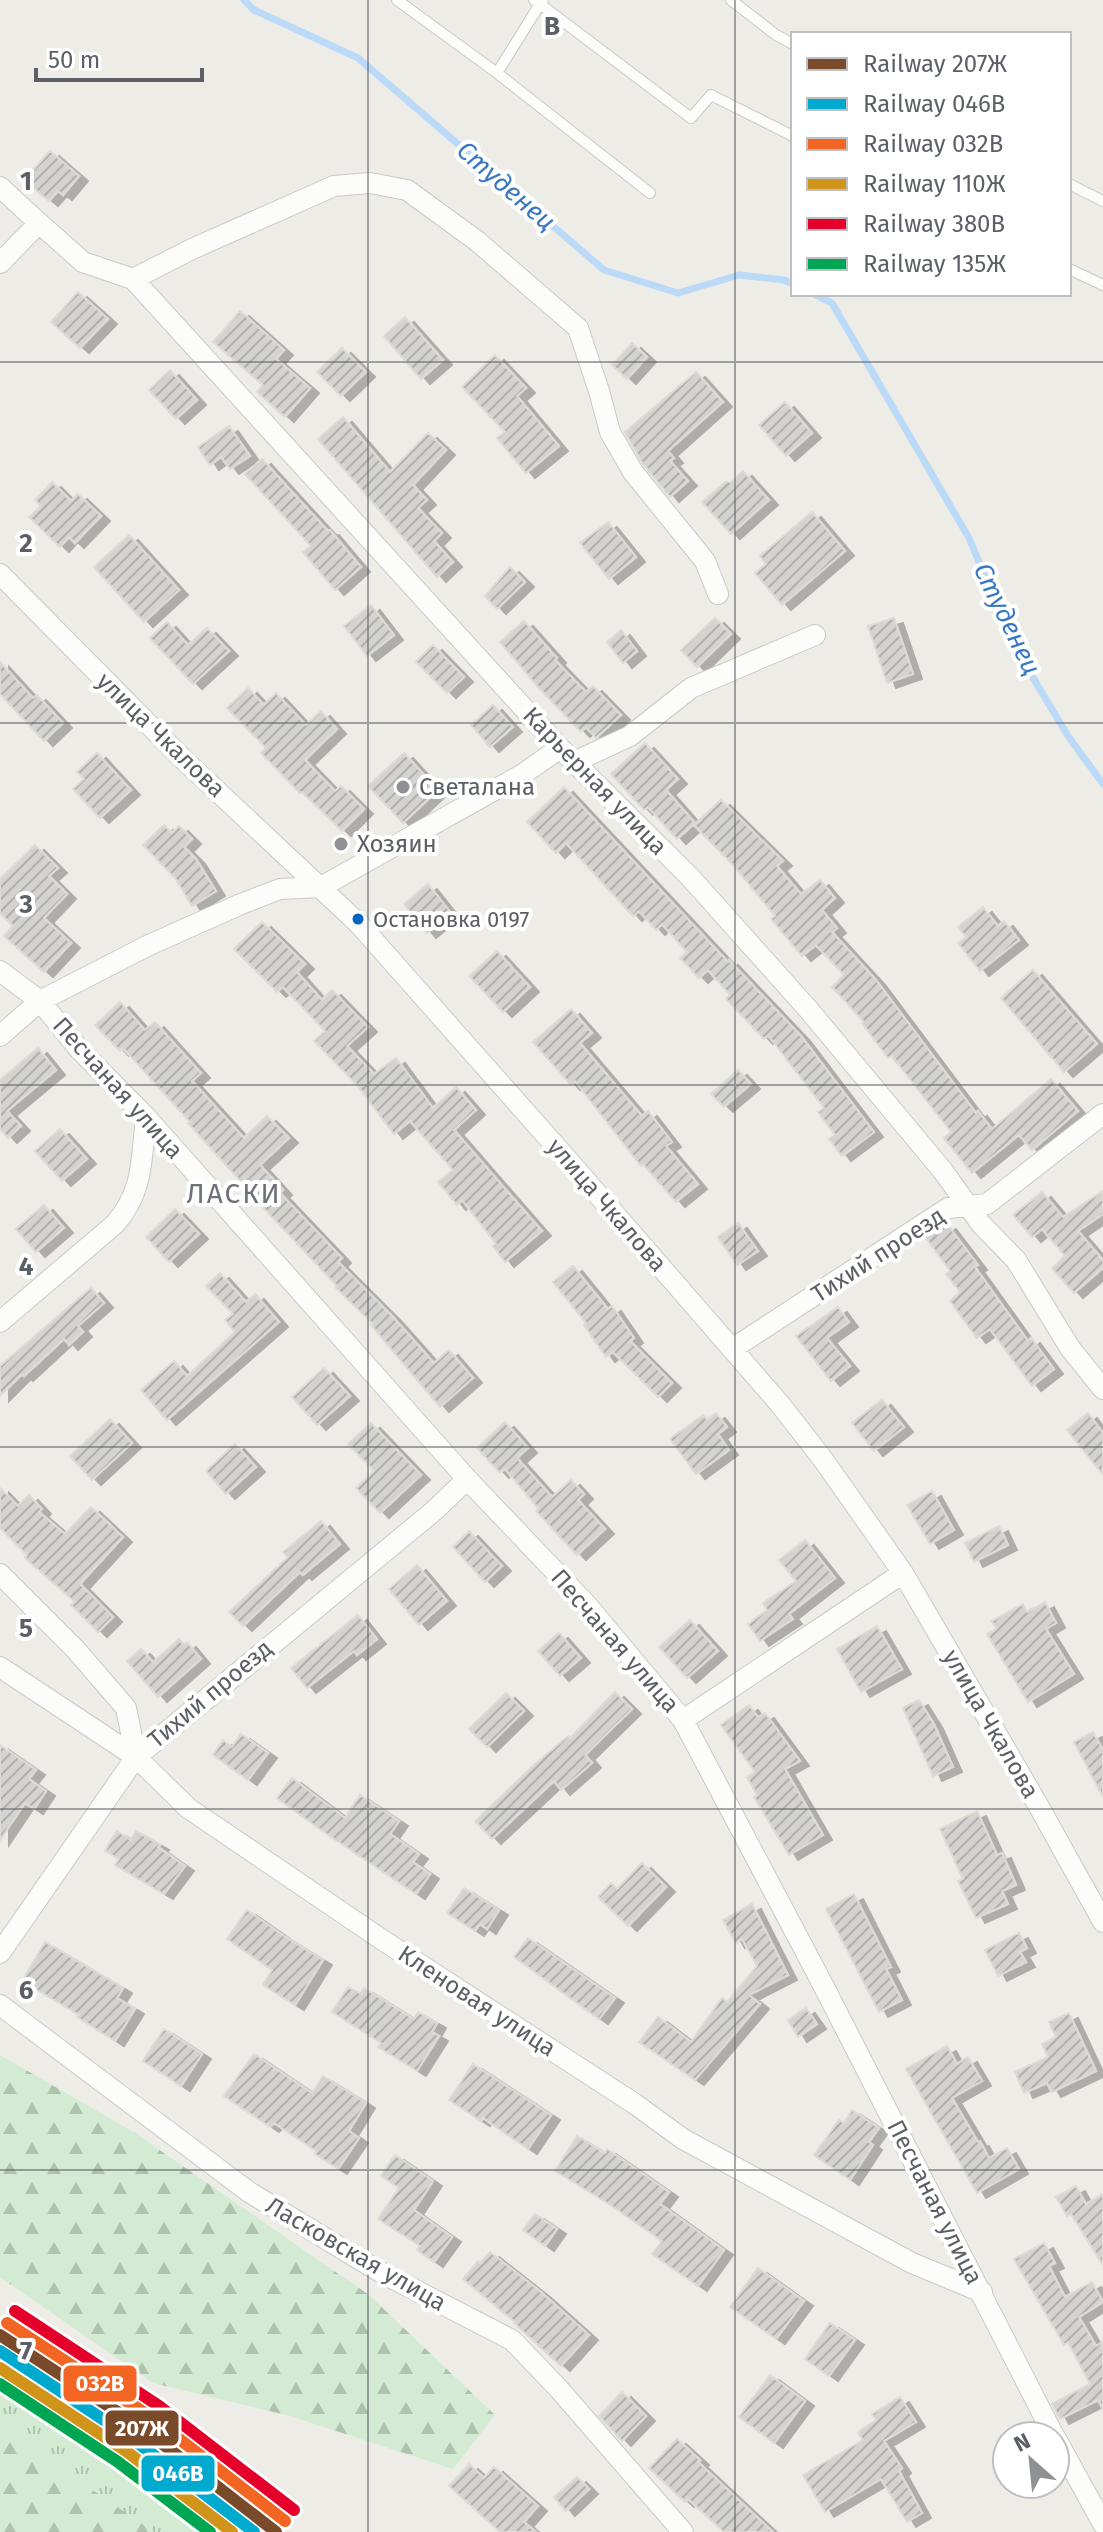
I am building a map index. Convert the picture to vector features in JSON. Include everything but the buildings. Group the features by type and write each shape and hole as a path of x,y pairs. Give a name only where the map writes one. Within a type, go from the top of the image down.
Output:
{"street":[{"path":"133,279 192,249 334,186 370,183 407,190 477,241 578,328 610,432 633,472 705,561 718,594"},
{"name":"Карьерная улица","path":"0,187 83,262 133,279 567,755 689,876 808,1009 943,1171 981,1224 1016,1260 1070,1348 1103,1389"},
{"path":"0,263 39,223"},
{"name":"улица Чкалова","path":"0,574 184,760 321,887 404,972 779,1403 903,1573 1038,1805 1096,1894 1103,1922"},
{"path":"0,1036 40,1001 147,946 280,889 321,887 523,774 567,755 630,736 691,688 815,635"},
{"name":"Песчаная улица","path":"0,971 40,1001 79,1049 146,1117 467,1479 587,1605 683,1720 747,1837 1046,2420"},
{"name":"Тихий проезд","path":"732,1349 948,1208 987,1204 1103,1114"},
{"path":"0,1322 115,1224 129,1208 137,1189 146,1117"},
{"name":"Тихий проезд","path":"0,1953 136,1757 435,1510 467,1479"},
{"path":"683,1720 903,1573"},
{"path":"0,1574 76,1650 126,1708 136,1757"},
{"name":"Кленовая улица","path":"0,1667 136,1757 188,1808 381,1939 635,2104 683,2139 912,2263 982,2292"},
{"name":"Ласковская улица","path":"0,2005 249,2192 382,2273 512,2340 558,2388 683,2532"},
{"name":"Песчаная улица","path":"1071,2466 1103,2524"}],"lane":[{"path":"397,0 497,73 650,193"},
{"path":"731,0 791,43"},
{"path":"497,73 539,1 691,118 711,95 791,135"},
{"path":"1071,185 1103,201"},
{"path":"1071,270 1103,285"}],"green space":[{"path":"0,2055 135,2133 369,2295 495,2415 453,2469 290,2416 153,2383 0,2277"},
{"path":"0,2368 74,2409 246,2532 154,2532 0,2427"},
{"path":"0,2427 154,2532 0,2532"}],"waterway":[{"name":"Студенец","path":"244,0 254,10 358,58 604,270 678,293 739,275 791,283"},
{"name":"Студенец","path":"818,296 832,303 969,538 1014,646 1068,736 1103,784"}],"rail line":[{"name":"380В","path":"15,2311 159,2406 294,2510"},
{"name":"032В","path":"7,2323 151,2417 285,2521"},
{"name":"207Ж","path":"0,2335 142,2428 276,2532"},
{"name":"046В","path":"0,2351 134,2440 254,2532"},
{"name":"110Ж","path":"0,2368 126,2451 232,2532"},
{"name":"135Ж","path":"0,2384 118,2462 210,2532"}],"place":[{"name":"Светалана","path":"403,787"},
{"name":"Хозяин","path":"341,844"},
{"name":"Остановка 0197","path":"358,919"}],"district":[{"name":"ЛАСКИ","path":"234,1193"}]}
